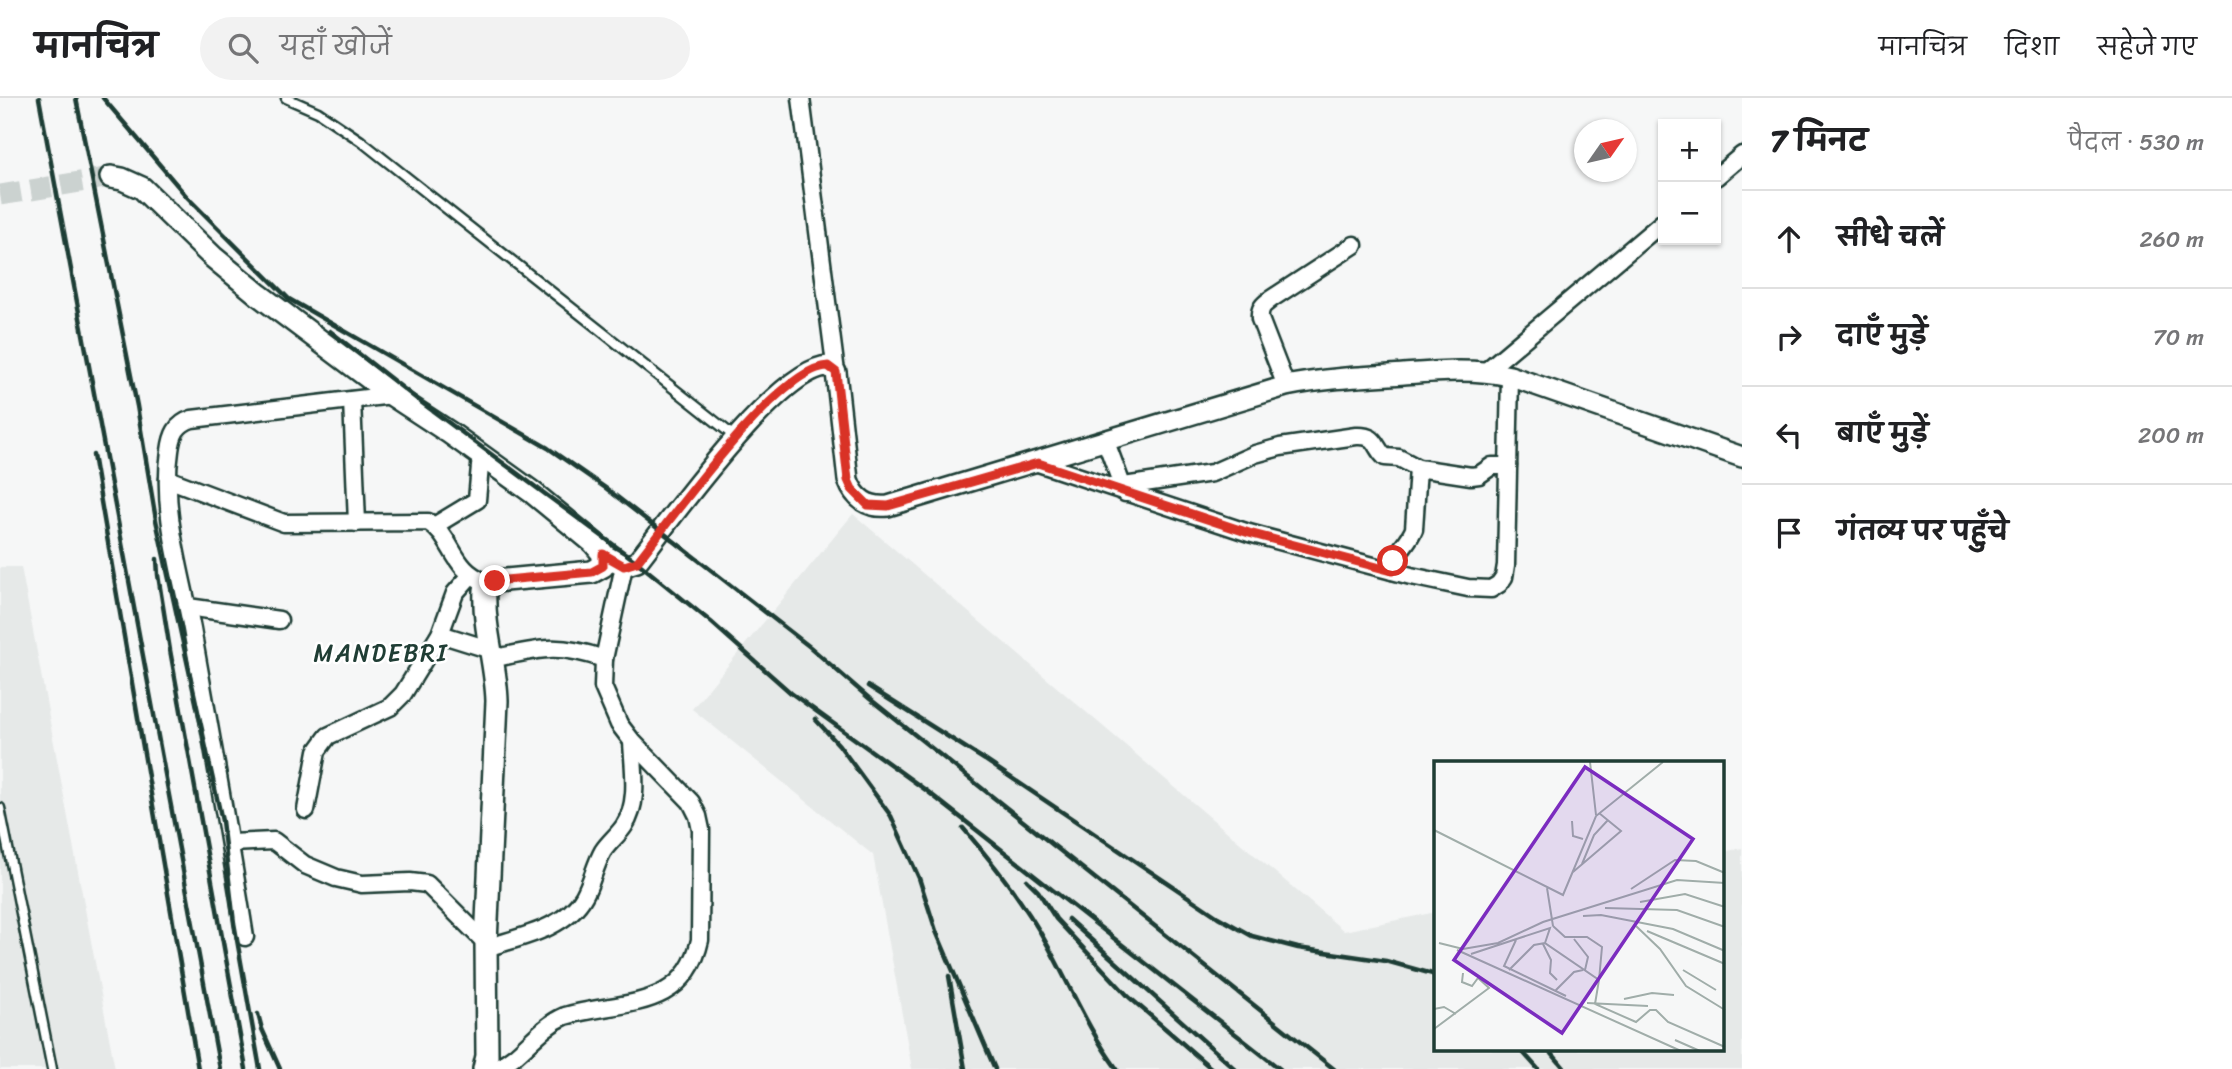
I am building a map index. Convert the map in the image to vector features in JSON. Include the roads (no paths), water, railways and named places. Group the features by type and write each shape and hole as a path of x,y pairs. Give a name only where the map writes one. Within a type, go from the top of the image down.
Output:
{"main road":[{"path":"111,177 142,188 234,275 392,395 566,519 603,554 603,566 592,572 480,580 485,590 497,701 486,946 487,1056 484,1069"}],"street":[{"path":"801,98 848,480 852,489 868,505 888,506 1038,463 1286,386 1333,379 1444,371 1486,371 1510,376 1742,457"},
{"path":"1721,173 1742,155"},
{"path":"1486,371 1658,226"},
{"path":"1286,386 1260,319 1262,305 1354,245"},
{"path":"603,554 624,566 637,562 735,438 771,402 802,377 822,366 828,366 836,372"},
{"path":"1038,463 1249,533 1392,571 1468,588 1491,589 1504,577 1506,565 1510,376"},
{"path":"246,937 170,516 168,479 172,440 175,430 192,418 392,395"},
{"path":"352,400 357,523"},
{"path":"1125,490 1212,473 1273,449 1356,436 1372,439 1385,457 1399,458 1418,468 1476,476 1492,466 1507,466"},
{"path":"1106,442 1125,490"},
{"path":"435,526 477,500 481,456"},
{"path":"1392,571 1395,555 1411,537 1414,529 1418,468"},
{"path":"168,479 284,523 428,522 435,526 458,561 480,580 452,600 440,634 403,694 390,707 328,736 321,743 317,751 306,810"},
{"path":"494,1069 513,1059 554,1021 565,1016 656,998 688,972 696,958 700,940 701,830 698,816 691,802 632,741 610,706 602,676 624,566"},
{"path":"188,607 279,620"},
{"path":"440,634 490,654 561,647 604,659"},
{"path":"231,843 274,841 305,865 351,882 427,884 486,946 553,925 576,908 604,850 631,814 634,800 632,741"}],"lane":[{"path":"286,98 318,112 361,141 735,438"},
{"path":"0,808 52,1069"}],"tunnel":[{"path":"0,195 111,177"}],"railway":[{"path":"39,98 220,1069"},
{"path":"76,98 137,406 156,520 222,821 234,923 260,1069"},
{"path":"103,98 188,198 289,299 548,448 607,489 810,647 870,699 1334,1069"},
{"path":"330,331 418,400 637,562 711,622 791,693 927,791 1280,1069"},
{"path":"93,455 198,1069"},
{"path":"157,559 170,650 246,1069"},
{"path":"868,686 985,760 1218,917 1252,936 1298,948 1386,961 1434,974"},
{"path":"815,719 839,745 891,816 919,878 936,931 995,1069"},
{"path":"963,828 998,870 1030,915 1089,1024 1117,1069"},
{"path":"1027,880 1038,891 1056,919 1129,997 1212,1069"},
{"path":"1068,919 1235,1069"},
{"path":"949,976 965,1069"},
{"path":"258,1014 280,1069"},
{"path":"1523,1052 1538,1069"},
{"path":"1551,1052 1565,1069"}],"district":[{"name":"MANDEBRI","path":"381,653"}]}
